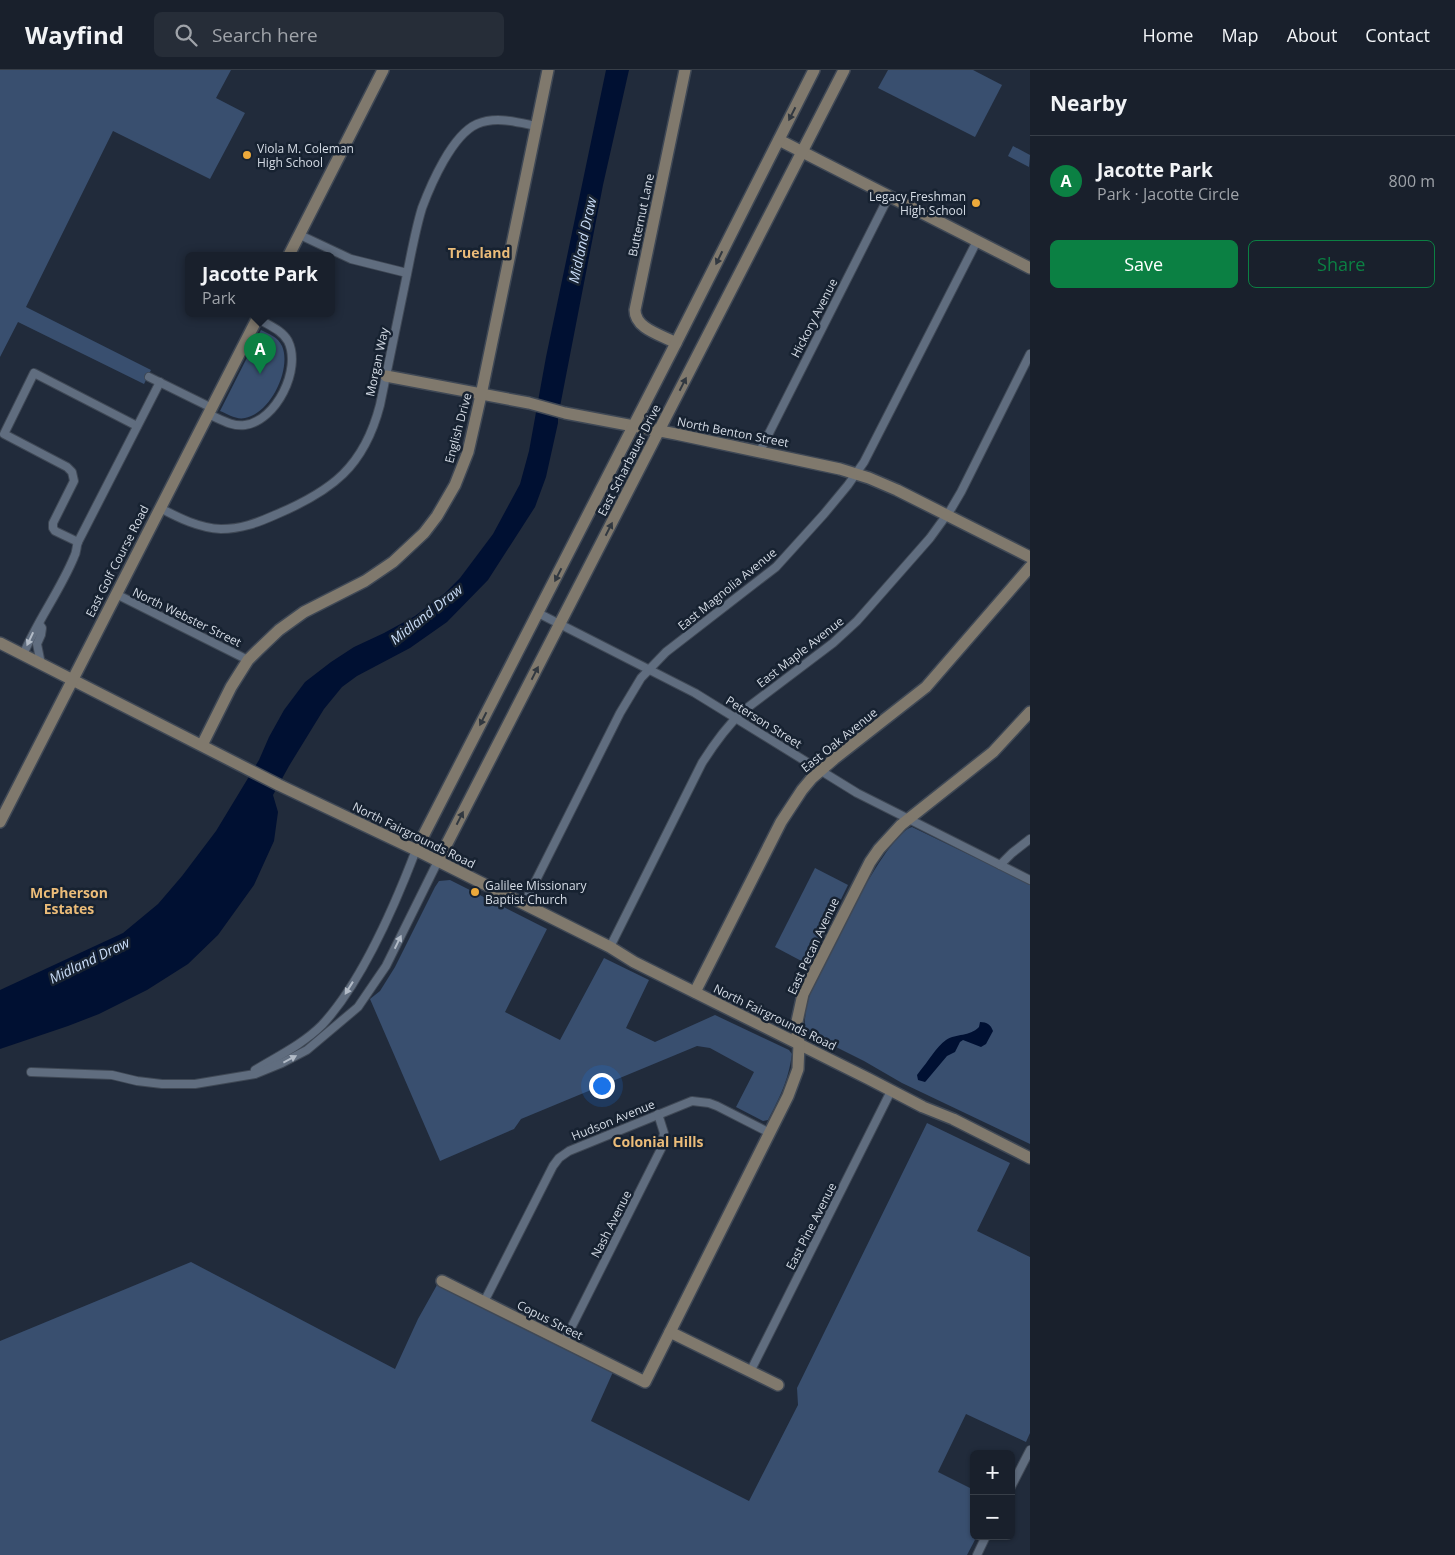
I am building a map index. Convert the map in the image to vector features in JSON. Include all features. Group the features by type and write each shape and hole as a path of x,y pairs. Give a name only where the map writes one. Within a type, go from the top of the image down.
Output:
{"street":[{"name":"English Drive","path":"202,745 231,687 248,660 293,620 318,604 362,583 386,568 410,548 424,533 446,502 459,478 468,452 481,395 548,70"},
{"name":"Butternut Lane","path":"676,343 640,324 635,310 685,70"},
{"name":"East Scharbauer Drive","path":"416,850 814,70"},
{"name":"East Scharbauer Drive","path":"438,861 844,70"},
{"path":"291,252 380,71"},
{"name":"Morgan Way","path":"160,508 192,523 214,528 239,528 266,519 322,492 347,470 366,445 378,413 407,273 423,208 441,168 458,138 476,124 505,120 536,126"},
{"path":"779,140 1030,268"},
{"name":"Hickory Avenue","path":"760,451 888,196"},
{"path":"300,235 351,259 407,273"},
{"name":"East Magnolia Avenue","path":"524,904 627,699 641,678 683,638 772,570 794,549 856,473 876,440 977,241"},
{"name":"East Golf Course Road","path":"0,822 257,317"},
{"path":"149,377 236,425 251,424 261,418 275,404 286,386 290,374 291,360 287,339 261,317"},
{"name":"East Maple Avenue","path":"610,947 702,763 723,733 736,717 760,697 852,626 925,543 961,492 1030,354"},
{"path":"78,542 55,531 53,528 53,523 74,481 72,472 68,467 4,434 34,373 137,426"},
{"name":"North Benton Street","path":"386,376 529,403 565,413 815,462 856,473 897,490 1030,557"},
{"path":"23,655 32,634 74,557 78,542 160,382"},
{"name":"East Oak Avenue","path":"695,992 784,816 802,790 821,771 926,687 1030,567"},
{"name":"North Webster Street","path":"116,594 248,660"},
{"name":"Peterson Street","path":"538,614 695,693 857,793 1030,880"},
{"path":"39,624 42,628 37,644 40,664"},
{"name":"North Fairgrounds Road","path":"0,643 253,771 610,947 634,962 923,1108 953,1119 1030,1158"},
{"name":"East Pecan Avenue","path":"645,1382 770,1134 795,1080 799,1058 797,1024 800,1003 865,870 879,849 901,825 993,752 1030,712"},
{"path":"1000,865 1030,839"},
{"path":"245,1076 299,1044 322,1025 346,993 376,940 416,850"},
{"path":"31,1072 112,1075 137,1081 195,1084 245,1076 282,1063 306,1050 358,1007 386,966 438,861"},
{"name":"East Pine Avenue","path":"750,1372 891,1091"},
{"name":"Hudson Avenue","path":"484,1302 552,1166 571,1150 686,1102 699,1102 717,1106 770,1134"},
{"name":"Nash Avenue","path":"564,1342 661,1150 664,1133 658,1114"},
{"name":"Copus Street","path":"442,1281 645,1382"},
{"path":"670,1332 778,1385"},
{"path":"1015,1479 1030,1450"},
{"path":"977,1555 984,1540"}],"shaded area":[{"path":"0,70 231,70 216,98 245,113 210,179 113,131 26,307 151,370 144,384 18,322 0,357"},
{"path":"888,70 973,70 1002,85 975,137 878,88"},
{"path":"1013,146 1030,155 1029,167 1008,156"},
{"path":"261,330 276,338 282,346 284,366 281,378 277,389 263,408 254,415 245,418 235,417 220,411"},
{"path":"912,827 1030,884 1030,1144 902,1083 864,1061 804,1031 806,1007 810,994 841,930 886,852 900,835"},
{"path":"815,868 848,885 809,965 775,947"},
{"path":"450,880 547,929 505,1012 560,1040 604,958 649,980 626,1028 655,1042 715,1015 789,1050 792,1054 786,1081 768,1120 763,1121 736,1107 754,1072 710,1048 697,1046 521,1119 514,1129 440,1161 370,999 380,991 395,967 439,881"},
{"path":"927,1123 1010,1163 977,1231 1030,1257 1030,1433 1026,1442 966,1414 938,1472 970,1488 970,1540 975,1540 967,1555 0,1555 0,1341 191,1262 395,1369 418,1319 437,1285 613,1372 591,1421 749,1501 798,1405 797,1388"}],"water":[{"name":"Midland Draw","path":"606,70 629,70 603,185 558,423 546,477 535,507 488,580 447,622 410,648 357,676 342,687 324,709 273,795 278,812 274,841 254,885 218,935 188,964 147,990 99,1014 0,1049 0,990 123,933 158,904 216,831 259,760 284,710 305,682 354,647 415,616 445,593 460,578 493,534 520,484 529,451 546,357"},
{"path":"980,1022 988,1024 993,1031 986,1044 981,1047 963,1040 955,1052 947,1056 925,1082 918,1080 917,1075 946,1040 975,1030 979,1027"}],"place":[{"name":"Viola M. Coleman High School","path":"247,155"},
{"name":"Legacy Freshman High School","path":"976,203"},
{"name":"Jacotte Park","path":"260,374"},
{"name":"Galilee Missionary Baptist Church","path":"475,892"}],"district":[{"name":"Trueland","path":"479,252"},
{"name":"McPherson Estates","path":"69,900"},
{"name":"Colonial Hills","path":"658,1141"}]}
